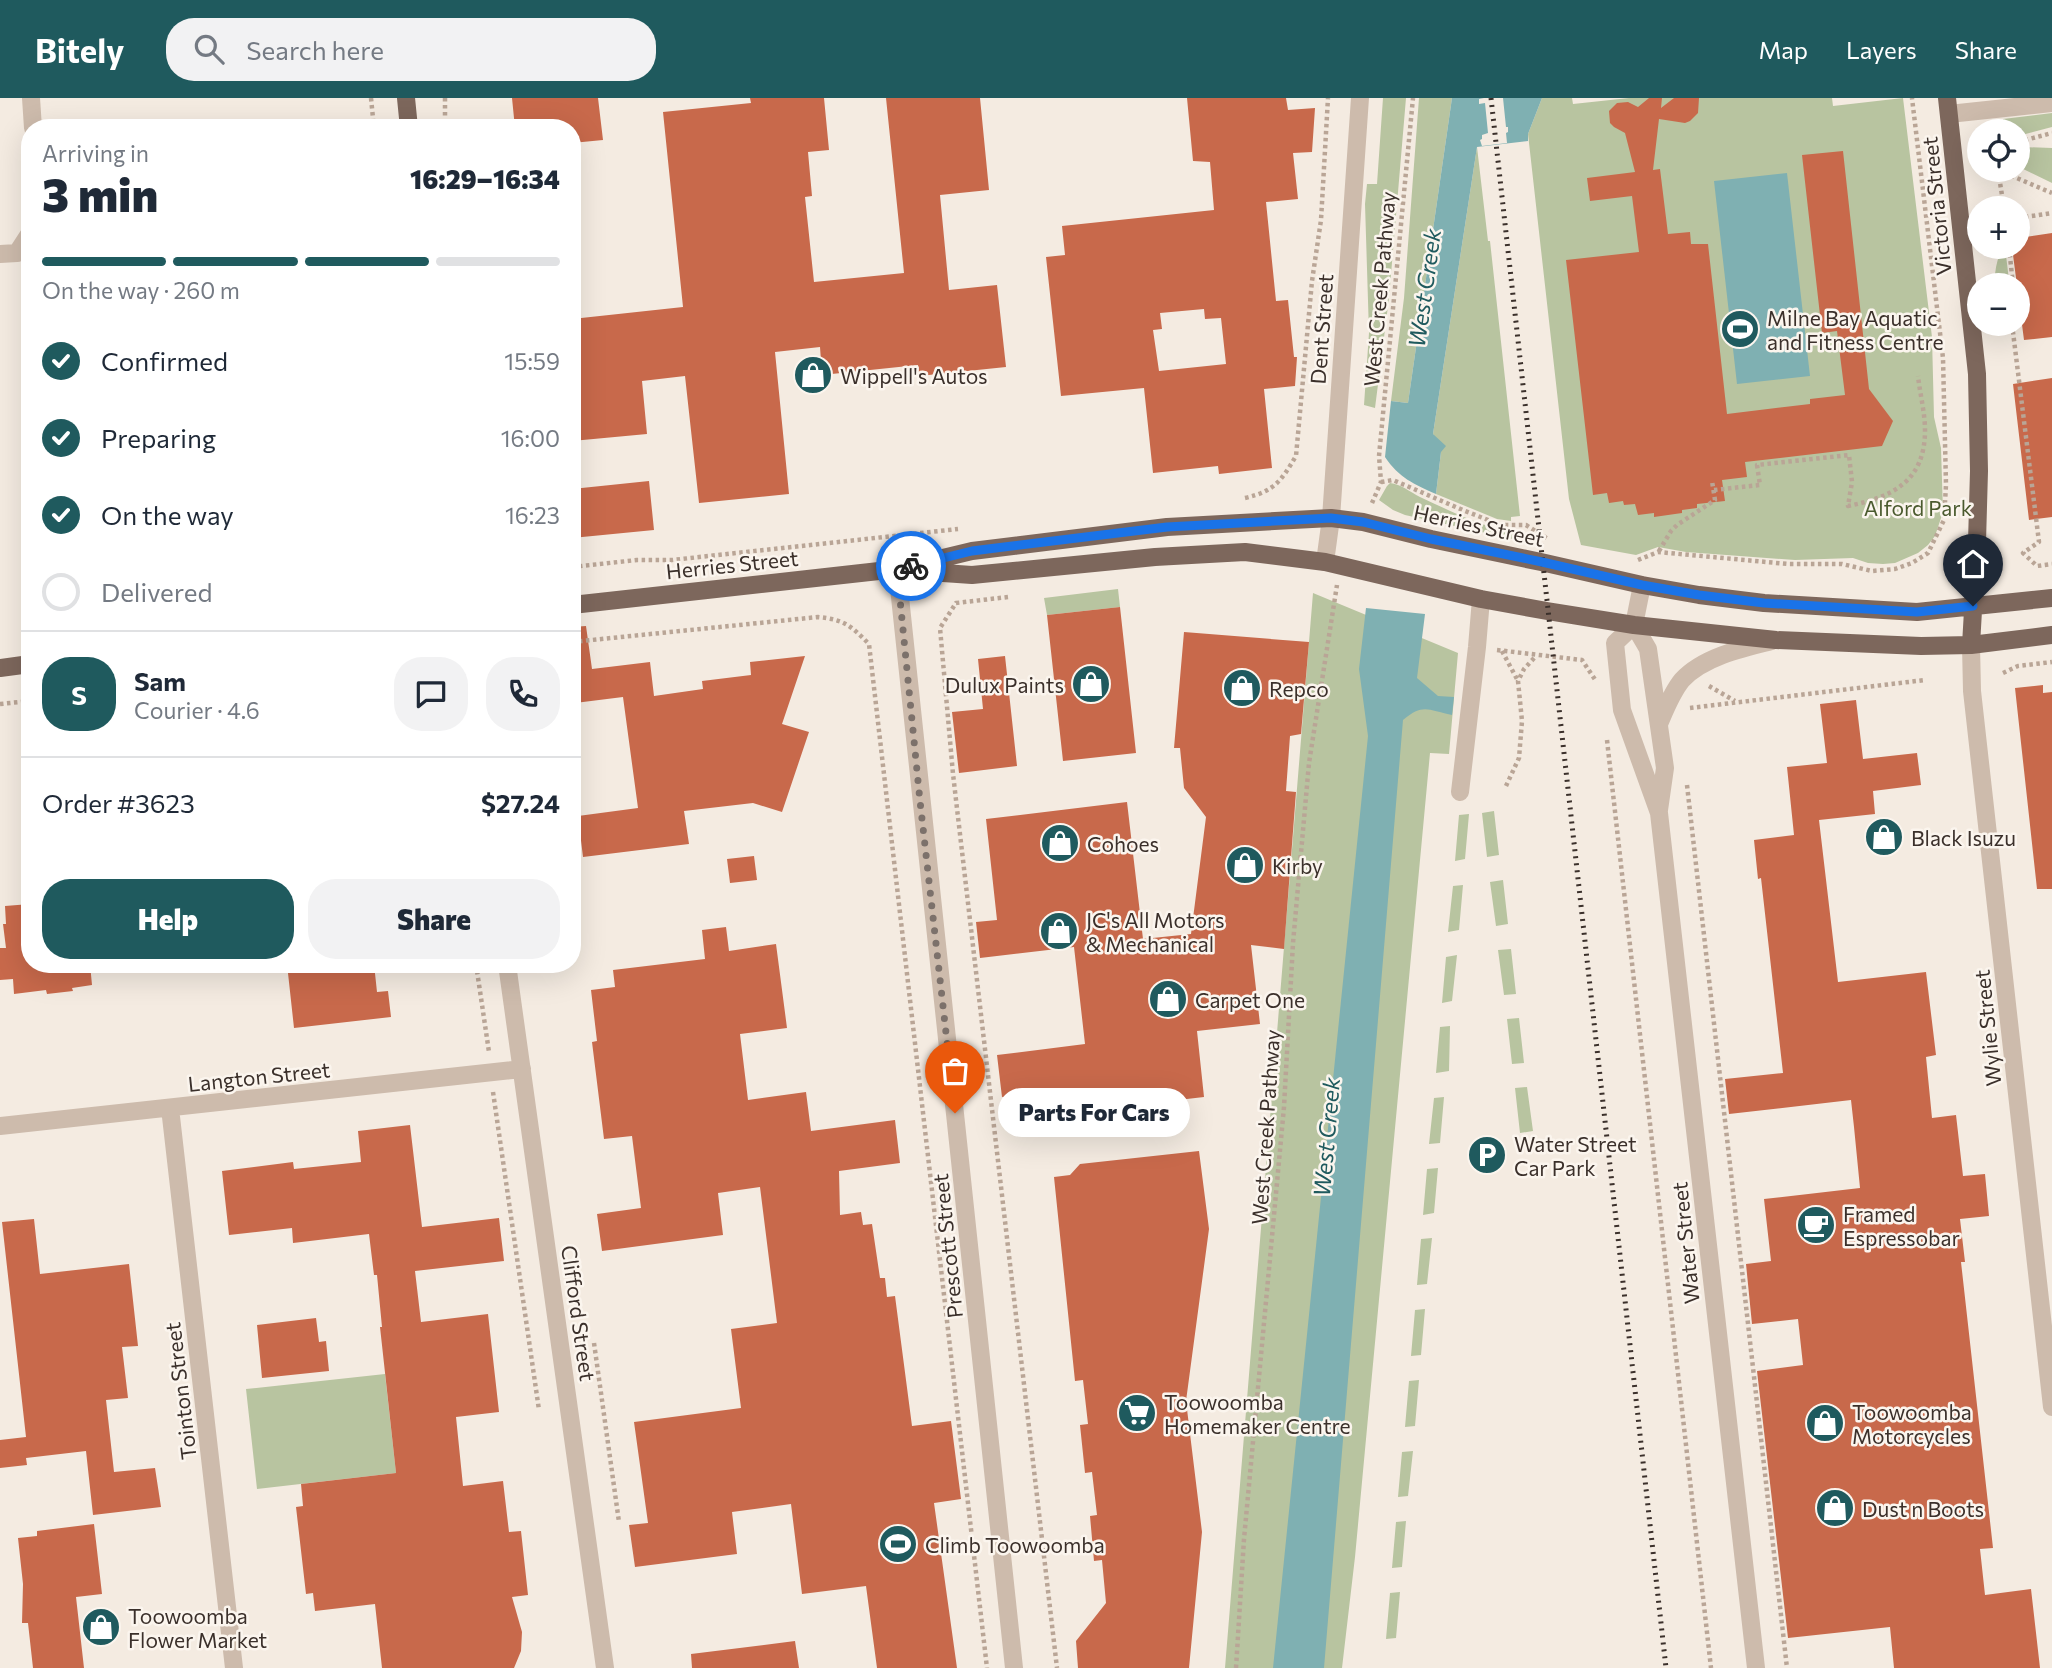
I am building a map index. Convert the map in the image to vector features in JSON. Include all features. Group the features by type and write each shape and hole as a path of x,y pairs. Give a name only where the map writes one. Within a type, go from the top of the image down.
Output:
{"main road":[{"path":"406,98 408,119"},
{"name":"Victoria Street","path":"1948,106 1977,374 1979,471 1970,645"},
{"name":"Herries Street","path":"581,604 897,569 972,551 1167,527 1331,518 1363,522 1642,585 1764,603 1917,612 2052,598"},
{"name":"Herries Street","path":"897,569 972,576 1155,556 1244,552 1325,562 1481,599 1634,625 1776,640 1921,646 1970,645 2052,635"},
{"path":"0,668 21,665"}],"street":[{"path":"31,98 32,119"},
{"name":"Dent Street","path":"1325,562 1331,518 1360,98"},
{"path":"1948,106 2052,103"},
{"path":"0,254 17,253 21,247"},
{"name":"Prescott Street","path":"897,569 1014,1668"},
{"name":"Water Street","path":"1642,585 1634,625 1615,643 1622,710 1659,813 1756,1668"},
{"path":"1460,792 1481,599"},
{"name":"Water Street","path":"1634,625 1648,649 1665,768 1659,813"},
{"path":"1659,724 1681,681 1693,669 1737,649 1776,640"},
{"name":"Wylie Street","path":"1970,645 1972,691 2049,1355 2052,1407"},
{"name":"Clifford Street","path":"508,973 605,1668"},
{"name":"Langton Street","path":"0,1126 522,1069"},
{"name":"Tointon Street","path":"170,1108 234,1668"}],"path":[{"path":"371,98 373,119"},
{"path":"445,98 445,119"},
{"path":"1234,499 1268,491 1284,475 1296,456 1312,281 1321,220 1328,98"},
{"name":"West Creek Pathway","path":"1413,98 1379,456 1381,482 1393,480 1501,525 1526,525 1555,543"},
{"path":"1658,552 1788,564 1842,564 1872,571 1895,569 1928,553 1944,520 1946,485 1942,358 1912,98"},
{"path":"2030,139 2052,133"},
{"path":"2026,182 2052,193"},
{"path":"2030,216 2052,213"},
{"path":"2013,336 2039,542 2023,553 2037,566 2052,564"},
{"path":"1714,490 1760,485 1757,465 1849,454 1852,482 1848,506 1879,499 1892,492 1915,470 1922,454 1925,430 1918,376"},
{"path":"1629,558 1640,560 1658,552 1677,524 1715,500 1712,481"},
{"path":"581,566 637,560 672,560 968,528"},
{"name":"West Creek Pathway","path":"1237,1668 1244,1539 1284,1107 1293,943 1309,762 1335,590"},
{"path":"1009,596 956,603 940,628 953,774 1057,1668"},
{"path":"581,641 818,617 839,620 852,627 869,644 987,1668"},
{"path":"1502,650 1518,681 1522,721 1519,758 1506,786"},
{"path":"1518,681 1536,655"},
{"path":"2003,673 2018,666 2052,662"},
{"path":"1683,715 1687,708 1925,680"},
{"path":"1702,682 1737,702"},
{"path":"0,704 21,702"},
{"path":"1607,739 1711,1668"},
{"path":"1686,781 1787,1668"},
{"path":"477,973 539,1410"},
{"path":"594,1343 619,1522"}],"green space":[{"path":"1383,98 1406,98 1389,298 1375,408 1364,405 1369,333 1365,204 1367,184 1377,184"},
{"path":"1419,98 1452,98 1408,403 1391,401 1404,298"},
{"name":"Milne Bay Aquatic and Fitness Centre","path":"1542,98 1572,98 1573,104 1629,98 1832,98 1833,106 1903,98 1932,337 1934,417 1941,448 1943,512 1935,536 1928,545 1918,553 1895,563 1883,564 1853,558 1795,560 1686,552 1658,547 1636,555 1581,545 1569,499 1528,134"},
{"path":"2052,113 2052,127 2030,133 2030,119 2003,119"},
{"path":"1477,147 1520,516 1511,517 1511,521 1497,519 1436,494 1441,452 1433,434"},
{"path":"2030,147 2052,148 2052,183 2030,172"},
{"path":"1998,259 2006,259 2008,273 1995,273"},
{"path":"1390,483 1466,518 1514,532 1513,539 1393,510 1379,500"},
{"path":"1118,589 1120,607 1047,615 1044,598"},
{"path":"1313,593 1458,653 1449,754 1430,753 1355,1557 1342,1668 1225,1668"},
{"path":"1494,811 1499,855 1487,857 1482,813"},
{"path":"1469,814 1465,859 1455,861 1459,815"},
{"path":"1503,880 1508,924 1496,926 1490,882"},
{"path":"1463,885 1459,930 1448,932 1453,886"},
{"path":"1511,949 1516,994 1504,995 1498,950"},
{"path":"1457,955 1452,1001 1442,1003 1446,957"},
{"path":"1519,1018 1524,1063 1512,1064 1507,1019"},
{"path":"1450,1026 1449,1071 1436,1073 1440,1027"},
{"path":"1527,1087 1533,1131 1520,1133 1515,1088"},
{"path":"1444,1097 1440,1143 1429,1144 1434,1098"},
{"path":"1438,1168 1434,1213 1423,1215 1427,1169"},
{"path":"1432,1238 1427,1284 1417,1285 1421,1239"},
{"path":"1425,1309 1421,1355 1411,1356 1415,1310"},
{"path":"385,1374 396,1473 257,1489 246,1389"},
{"path":"1419,1380 1415,1426 1405,1427 1409,1381"},
{"path":"1413,1451 1408,1496 1398,1497 1402,1452"},
{"path":"1406,1521 1402,1567 1392,1568 1396,1522"},
{"path":"1400,1592 1396,1638 1386,1639 1390,1593"}],"water":[{"path":"1452,98 1542,98 1528,134 1528,141 1477,147 1433,434 1446,446 1441,452 1436,494 1401,475 1385,457 1391,401 1408,403"},
{"path":"1787,173 1810,376 1737,384 1714,181"},
{"path":"1366,608 1425,614 1417,678 1438,696 1454,697 1452,715 1421,710 1403,720 1324,1668 1273,1668 1368,736 1359,669"}],"pier":[{"path":"1503,98 1508,127 1507,143 1482,146 1482,135 1488,133 1485,103 1479,104 1479,99"}],"building":[{"path":"512,98 598,98 603,140 581,142 581,119 514,119"},
{"path":"750,98 824,98 829,150 808,152 812,196 805,197 814,282 904,273 886,98 980,98 989,190 940,195 949,290 997,285 1006,367 919,376 918,365 822,375 820,347 775,352 789,494 699,503 685,376 642,381 647,434 581,440 581,318 683,307 663,112 751,103"},
{"path":"1187,98 1286,98 1288,110 1315,108 1312,152 1293,153 1298,199 1266,202 1276,301 1288,300 1294,357 1297,357 1295,386 1264,389 1272,468 1219,474 1218,466 1153,473 1144,388 1061,396 1046,257 1065,255 1062,226 1214,210 1210,162 1193,161","holes":["1204,309 1205,319 1221,318 1226,364 1159,371 1153,330 1162,329 1160,313"]},
{"path":"1649,98 1662,98 1661,108 1674,98 1699,98 1698,113 1690,121 1685,123 1659,119 1653,170 1660,169 1668,234 1690,232 1691,244 1708,244 1727,414 1810,404 1810,399 1845,395 1837,331 1822,333 1802,155 1843,151 1869,389 1893,421 1882,446 1745,462 1747,477 1722,480 1725,501 1697,504 1697,508 1682,510 1682,513 1654,517 1654,513 1638,515 1635,504 1624,505 1623,501 1609,503 1607,493 1593,495 1566,260 1639,252 1632,196 1590,201 1587,178 1635,172 1625,133 1610,123 1609,111 1617,103 1628,102 1638,107"},
{"path":"2052,233 2052,337 2024,340 2023,336 2030,336 2030,273 2015,273 2014,259 2030,259 2030,236"},
{"path":"2052,378 2052,517 2029,520 2013,384"},
{"path":"649,481 654,530 581,537 581,488"},
{"name":"Dulux Paints","path":"1120,607 1136,753 1063,761 1047,615"},
{"path":"581,626 586,626 592,669 650,662 654,696 703,689 702,681 751,675 750,662 805,656 782,724 809,732 782,812 753,803 684,811 689,844 583,857 581,816 638,808 623,697 581,702"},
{"path":"1184,632 1309,642 1301,734 1290,736 1286,791 1296,792 1284,949 1251,945 1260,1024 1197,1031 1204,1097 1135,1105 1134,1089 1080,1095 1079,1088 1002,1097 997,1055 1085,1044 1074,947 980,958 976,922 997,920 986,819 1127,802 1143,939 1191,934 1206,817 1184,788 1180,748 1174,748"},
{"path":"1005,656 1017,766 959,773 952,712 983,709 978,659"},
{"path":"2043,685 2043,693 2052,692 2052,889 2037,889 2015,688"},
{"path":"1856,700 1863,759 1917,753 1921,785 1873,791 1875,814 1819,820 1838,982 1926,972 1936,1055 1926,1057 1932,1118 1956,1115 1963,1176 1985,1174 1989,1216 1960,1219 1965,1262 1961,1262 1993,1548 1980,1549 1985,1595 2031,1589 2040,1668 1894,1668 1890,1627 1788,1638 1757,1371 1803,1365 1798,1319 1752,1324 1746,1264 1771,1261 1764,1199 1860,1188 1851,1100 1729,1114 1725,1079 1783,1073 1761,878 1758,879 1754,840 1794,835 1787,767 1827,763 1820,704"},
{"path":"754,856 757,880 730,883 727,859"},
{"path":"21,905 21,973 91,973 92,985 72,988 73,991 47,994 46,990 14,994 13,979 0,980 0,948 6,948 3,924 6,924 5,906"},
{"path":"726,927 729,951 776,944 787,1028 740,1034 748,1100 806,1092 811,1131 895,1120 900,1163 839,1171 840,1215 861,1212 863,1225 872,1224 880,1278 885,1278 887,1297 895,1296 912,1426 951,1421 961,1499 934,1503 957,1668 877,1668 866,1586 802,1594 791,1504 732,1512 737,1554 635,1567 629,1525 648,1523 634,1422 741,1408 731,1329 777,1323 760,1187 718,1193 723,1235 602,1251 597,1214 641,1208 632,1136 604,1139 592,1042 597,1041 591,990 615,987 613,970 705,959 702,930"},
{"path":"288,973 375,973 377,992 388,991 391,1017 294,1028"},
{"path":"410,1125 422,1227 499,1218 504,1261 415,1271 421,1322 488,1314 499,1412 456,1417 463,1486 503,1481 509,1532 521,1531 528,1595 512,1597 522,1632 521,1651 514,1668 382,1668 375,1604 315,1611 313,1593 306,1594 296,1507 303,1506 301,1484 396,1473 377,1275 374,1275 369,1234 293,1243 292,1228 229,1235 222,1171 293,1162 294,1169 361,1162 358,1131"},
{"name":"Toowoomba Homemaker Centre","path":"1199,1151 1209,1229 1186,1401 1202,1532 1189,1668 1078,1668 1076,1641 1106,1603 1102,1560 1094,1561 1090,1516 1097,1515 1092,1472 1085,1473 1080,1425 1088,1424 1083,1380 1075,1381 1054,1177 1070,1175 1080,1164"},
{"path":"34,1219 40,1274 129,1264 138,1346 122,1347 128,1398 106,1400 114,1472 155,1468 161,1507 93,1515 86,1451 26,1458 27,1465 0,1468 0,1440 26,1437 2,1222"},
{"path":"316,1318 319,1342 326,1341 329,1371 262,1378 257,1325"},
{"path":"94,1524 102,1594 76,1597 84,1668 33,1668 28,1623 22,1623 23,1584 18,1538 37,1536 37,1531"},
{"path":"795,1641 799,1668 692,1668 691,1654"}],"railway":[{"path":"1491,98 1666,1668"}],"way so far":[{"path":"911,566 897,569 955,1113"}],"place":[{"name":"Milne Bay Aquatic and Fitness Centre","path":"1740,329"},
{"name":"Wippell's Autos","path":"813,375"},
{"name":"Dulux Paints","path":"1091,684"},
{"name":"Repco","path":"1242,688"},
{"name":"Black Isuzu","path":"1884,837"},
{"name":"Cohoes","path":"1060,843"},
{"name":"Kirby","path":"1245,865"},
{"name":"JC's All Motors & Mechanical","path":"1059,931"},
{"name":"Carpet One","path":"1168,999"},
{"name":"Parts For Cars","path":"955,1113"},
{"name":"Water Street Car Park","path":"1487,1155"},
{"name":"Framed Espressobar","path":"1816,1225"},
{"name":"Toowoomba Homemaker Centre","path":"1137,1413"},
{"name":"Toowoomba Motorcycles","path":"1825,1423"},
{"name":"Dust n Boots","path":"1835,1508"},
{"name":"Climb Toowoomba","path":"898,1544"},
{"name":"Toowoomba Flower Market","path":"101,1627"}],"route":[{"path":"911,566 972,551 1167,527 1331,518 1363,522 1642,585 1699,595 1764,603 1917,612 1973,606"}],"water label":[{"name":"West Creek","path":"1424,288"},
{"name":"West Creek","path":"1326,1137"}],"park label":[{"name":"Alford Park","path":"1918,507"}]}
